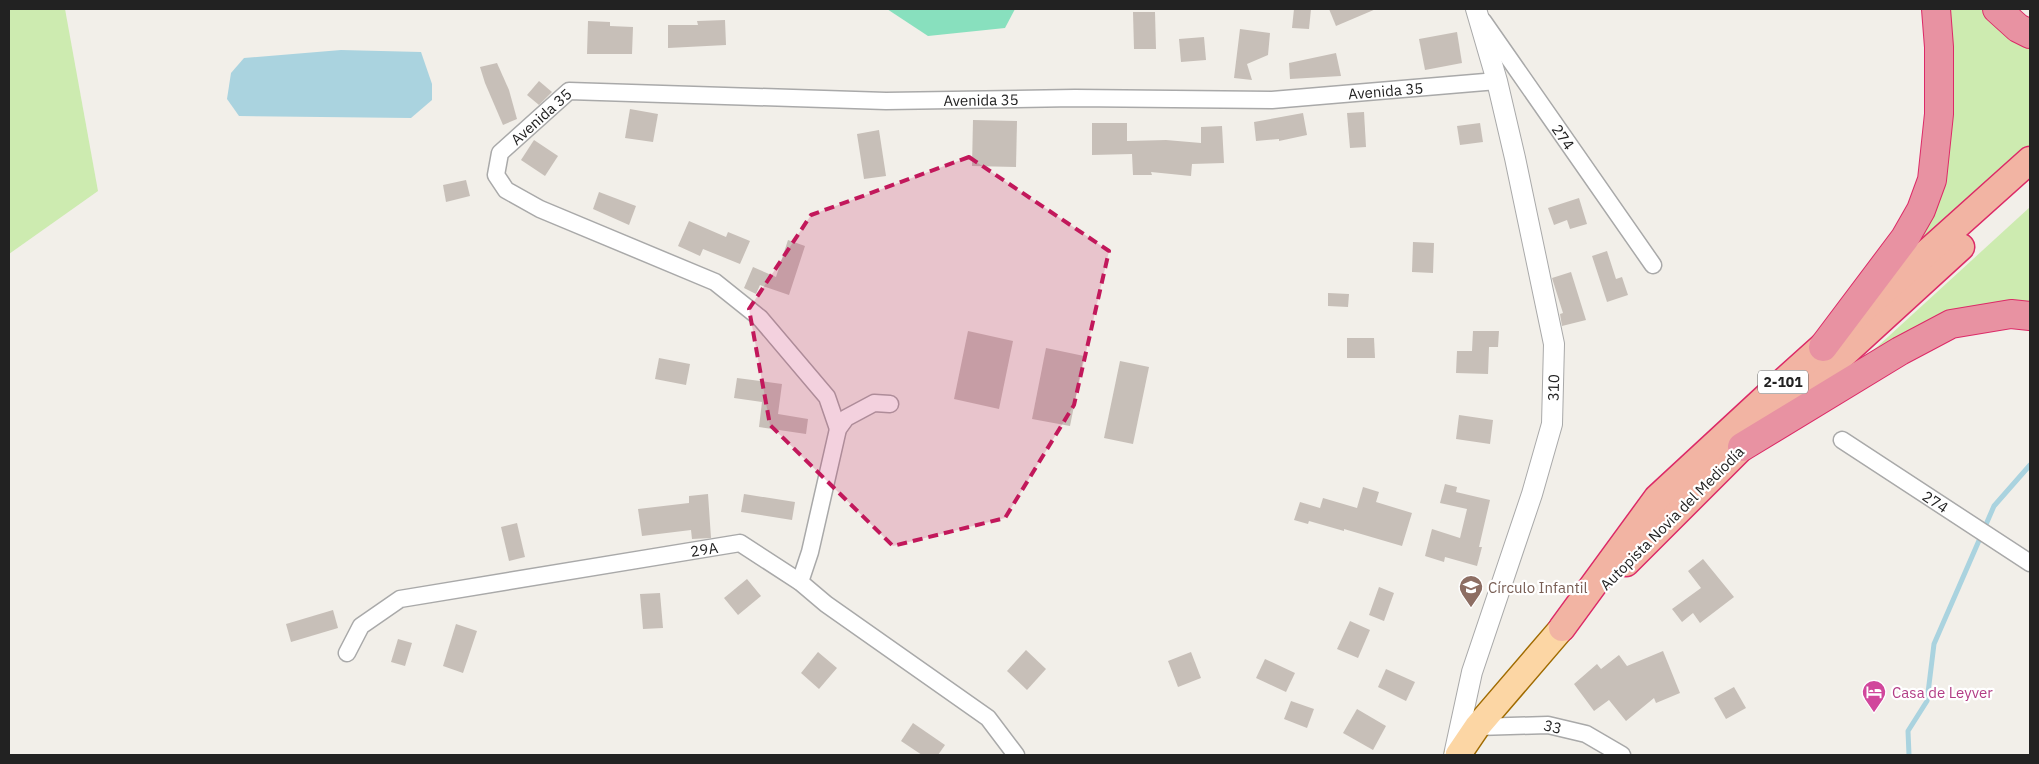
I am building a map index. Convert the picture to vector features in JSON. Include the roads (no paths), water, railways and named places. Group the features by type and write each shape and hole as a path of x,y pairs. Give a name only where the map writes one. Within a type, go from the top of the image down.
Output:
{"highway":[{"path":"1823,347 1905,238 1921,210 1932,180 1939,114 1939,47 1936,9"},
{"path":"1997,9 2018,28 2030,34"},
{"name":"Autopista Novia del Mediodía","path":"1562,628 1657,498 1776,388 2030,160"},
{"name":"Autopista Novia del Mediodía","path":"1562,628 1742,447 2030,183"},
{"path":"1742,447 1900,351 1951,324 2011,314 2030,316"}],"main road":[{"name":"2-101","path":"1458,755 1477,727 1562,628"}],"street":[{"name":"310","path":"1454,755 1472,672 1532,494 1552,424 1554,344 1497,81 1476,10"},
{"name":"274","path":"1476,10 1653,265"},
{"name":"Avenida 35","path":"838,429 827,397 760,318 715,282 540,210 506,190 496,175 500,154 569,91 886,100 1075,98 1272,100 1497,81"},
{"path":"800,582 810,552 838,429 846,418 874,403 890,404"},
{"name":"274","path":"1842,440 2030,563"},
{"name":"29A","path":"347,653 361,626 400,599 740,543 800,582 826,604 988,718 1016,755"},
{"name":"33","path":"1477,727 1548,725 1586,734 1622,755"}],"water":[{"path":"341,50 421,52 432,84 432,100 411,118 239,116 227,99 231,73 244,58"}],"waterway":[{"path":"1909,755 1908,731 1927,701 1934,644 1994,506 2030,465"}],"place":[{"name":"Círculo Infantil","path":"1471,608"},
{"name":"Casa de Leyver","path":"1874,713"}]}
